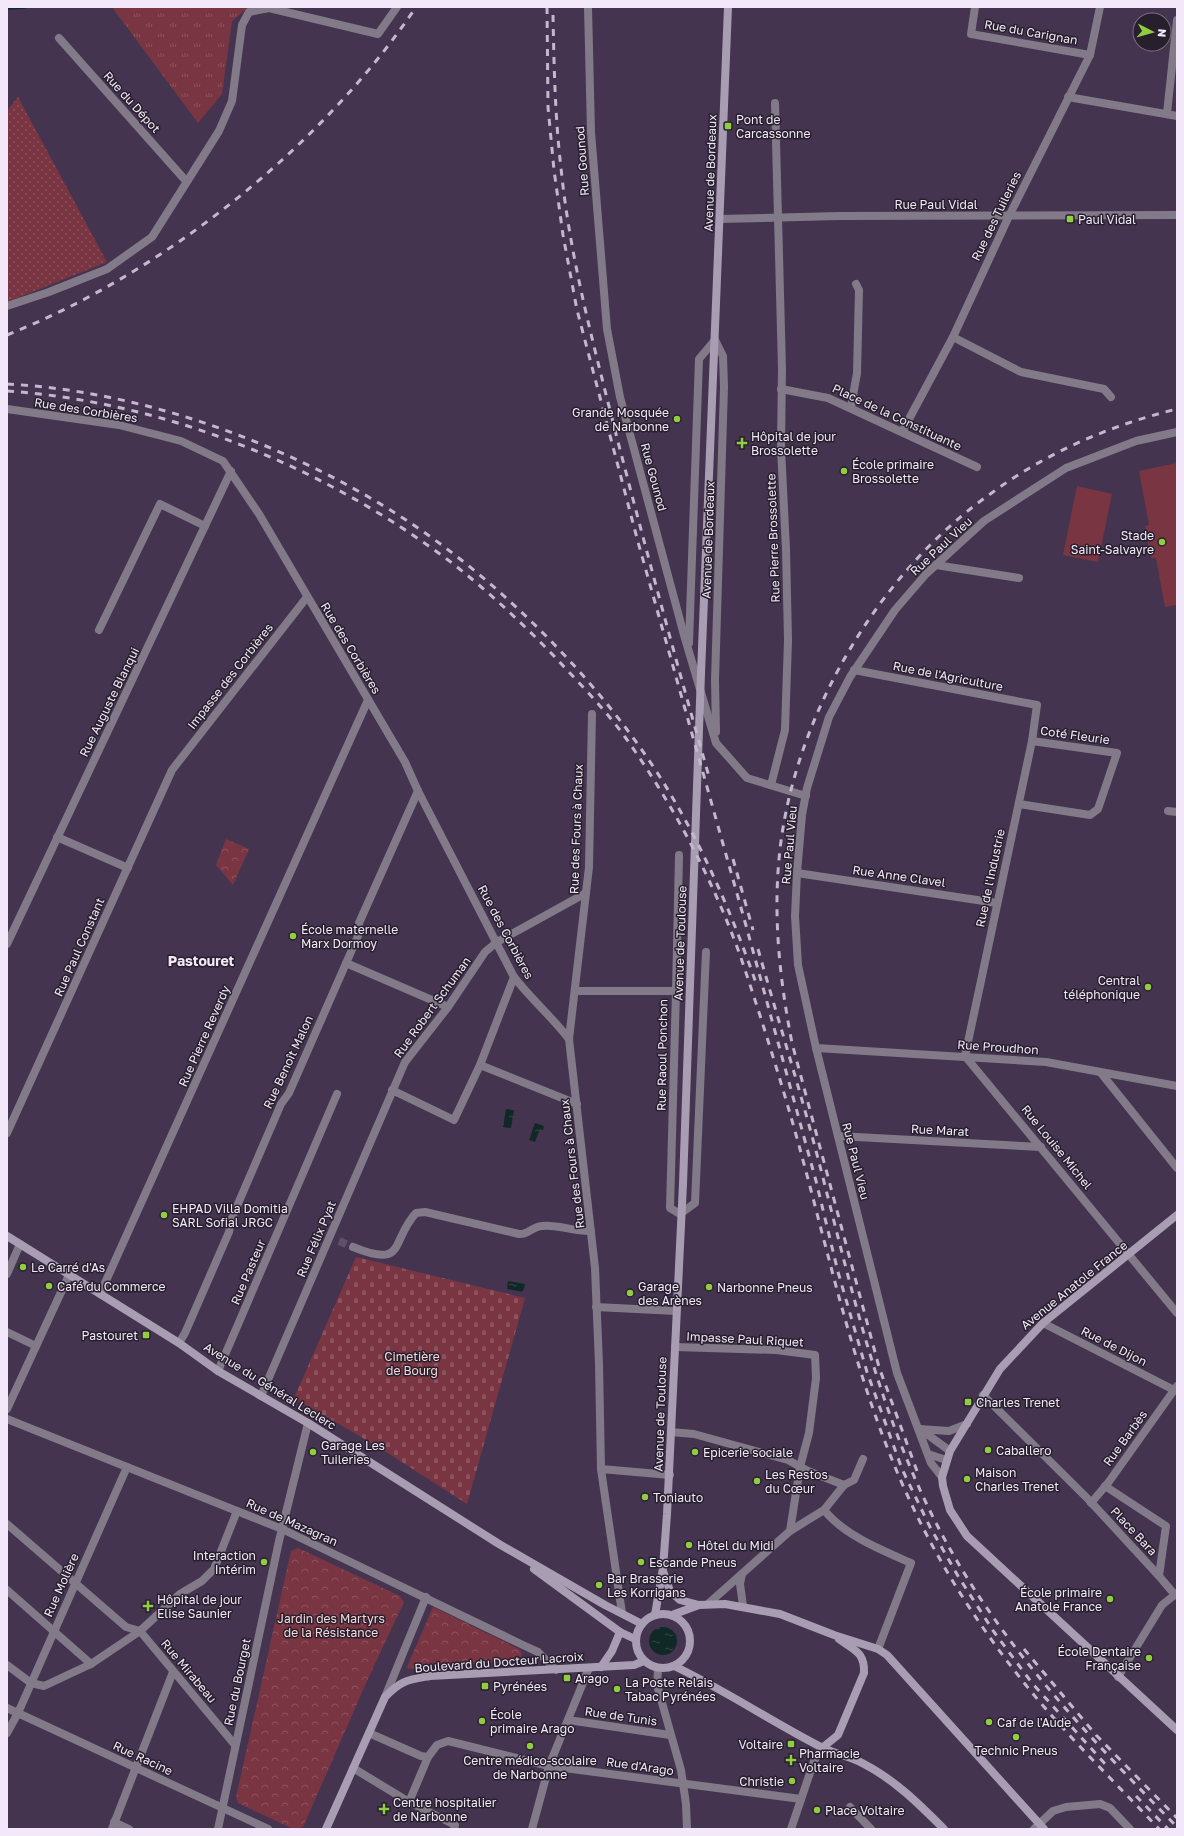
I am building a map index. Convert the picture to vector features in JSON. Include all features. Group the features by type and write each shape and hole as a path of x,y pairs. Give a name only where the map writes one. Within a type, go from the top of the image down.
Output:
{"main road":[{"name":"Avenue de Bordeaux","path":"701,673 728,7"},
{"name":"Avenue de Toulouse","path":"655,1615 663,1568 670,1475 680,1214 684,1168 701,673"},
{"name":"Avenue Anatole France","path":"1176,1728 1118,1677 967,1536 950,1510 942,1477 950,1451 1000,1369 1043,1323 1177,1215"},
{"name":"Avenue du Général Leclerc","path":"7,1236 179,1343 218,1371 308,1423 499,1544 642,1624"},
{"name":"Avenue du Général Leclerc","path":"499,1544 620,1632 635,1639"},
{"path":"663,1568 670,1591 680,1600 699,1605"},
{"path":"672,1615 685,1624 691,1640 687,1656 674,1666 658,1669 644,1661 636,1647 635,1639 642,1624 655,1615 672,1615 699,1605 708,1604 743,1606 780,1614 834,1635 878,1648 892,1661 1039,1827"},
{"path":"600,1667 612,1651 620,1632"},
{"path":"822,1748 838,1735 864,1673 862,1655 834,1635"},
{"name":"Boulevard du Docteur Lacroix","path":"326,1829 385,1696 396,1685 409,1680 430,1676 634,1666 644,1661"},
{"path":"674,1666 822,1748 846,1755 879,1772 902,1789 944,1829"}],"street":[{"path":"7,306 107,269 152,237 186,180 219,131 232,101 242,25 249,12 269,8 378,34 397,7"},
{"name":"Rue Gounod","path":"588,7 591,132 607,329 620,397 688,650 716,743 747,778 806,796"},
{"name":"Rue du Carignan","path":"975,7 971,34 1090,55"},
{"name":"Rue des Tuileries","path":"902,432 953,337 1009,216 1090,55 1100,7"},
{"path":"1167,113 1177,20"},
{"name":"Rue du Dépot","path":"59,38 186,180"},
{"path":"1068,97 1167,113 1177,116"},
{"name":"Rue Pierre Brossolette","path":"771,785 785,730 788,640 786,549 781,441 775,103"},
{"name":"Rue Paul Vidal","path":"720,219 778,217 1177,215"},
{"path":"851,407 857,373 859,290 856,284"},
{"path":"953,337 1021,372 1104,388 1111,397"},
{"name":"Avenue de Bordeaux","path":"688,650 699,359 715,340 724,356 715,680 716,743"},
{"name":"Place de la Constituante","path":"781,389 817,394 851,407 977,466"},
{"name":"Rue des Corbières","path":"7,409 118,425 181,441 223,461 259,514 405,762 418,791 497,942 514,978 556,1022 569,1039"},
{"name":"Rue Paul Vieu","path":"942,1477 931,1463 897,1373 816,1048 798,965 795,916 797,873 806,796 829,716 854,670 895,610 926,574 984,521 1066,468 1136,441 1177,432"},
{"name":"Rue Auguste Blanqui","path":"7,944 231,471"},
{"path":"99,630 160,504 205,526"},
{"path":"936,566 1019,578"},
{"name":"Impasse des Corbières","path":"172,770 307,597"},
{"name":"Rue de l'Agriculture","path":"854,670 1037,705"},
{"name":"Rue Pierre Reverdy","path":"100,1294 368,700"},
{"name":"Rue de l'Industrie","path":"965,1056 1032,741 1037,705"},
{"name":"Rue des Fours à Chaux","path":"592,714 589,867 569,1039 592,1230 601,1469 622,1613"},
{"name":"Coté Fleurie","path":"1019,804 1090,815 1098,809 1117,753 1032,741"},
{"name":"Rue Paul Constant","path":"7,1133 172,770"},
{"name":"Rue Benoît Malon","path":"179,1343 185,1333 229,1232 231,1220 281,1104 289,1093 358,936 359,923 418,791"},
{"path":"1168,811 1177,812"},
{"path":"57,837 128,868"},
{"name":"Avenue de Toulouse","path":"676,991 679,855"},
{"name":"Rue Anne Clavel","path":"797,873 997,903"},
{"name":"Rue Robert Schuman","path":"392,1090 405,1062 448,1007 485,952 497,942 586,893"},
{"path":"680,1214 695,1203 706,952"},
{"path":"346,963 448,1007"},
{"path":"392,1090 454,1120 480,1065 514,978"},
{"name":"Rue Raoul Ponchon","path":"575,991 676,991 670,1208 680,1214"},
{"name":"Rue Proudhon","path":"816,1048 1046,1062 1177,1086"},
{"name":"Rue Louise Michel","path":"965,1056 1042,1147 1177,1313"},
{"path":"480,1065 577,1104"},
{"path":"1101,1073 1177,1168"},
{"name":"Rue Félix Pyat","path":"262,1396 392,1090"},
{"name":"Rue Pasteur","path":"218,1371 337,1094"},
{"name":"Rue Marat","path":"838,1136 1042,1147"},
{"path":"353,1247 381,1255 391,1254 398,1247 408,1221 416,1213 425,1212 524,1235 540,1226 582,1231 592,1230"},
{"path":"330,1237 339,1241"},
{"path":"7,1274 20,1244"},
{"path":"7,1410 69,1275"},
{"path":"596,1307 676,1311"},
{"name":"Rue de Dijon","path":"1043,1323 1176,1388"},
{"path":"7,1332 36,1346"},
{"name":"Impasse Paul Riquet","path":"675,1347 776,1350 816,1355 816,1378 809,1433 800,1467"},
{"name":"Rue Barbès","path":"1091,1503 1176,1388"},
{"name":"Place Bara","path":"983,1396 1091,1503 1176,1594"},
{"name":"Rue de Mazagran","path":"7,1419 282,1529 538,1652 556,1670"},
{"name":"Rue du Bourget","path":"218,1829 282,1529 308,1423"},
{"path":"919,1429 949,1431 967,1424"},
{"path":"919,1429 950,1451"},
{"path":"671,1432 694,1434 788,1460 800,1467 844,1485"},
{"path":"928,1454 946,1460"},
{"path":"708,1604 790,1531 824,1510 844,1485 854,1480 863,1459"},
{"name":"Rue Molière","path":"7,1733 18,1713 74,1583 127,1467"},
{"path":"790,1531 800,1467"},
{"path":"601,1469 670,1475"},
{"name":"Place Bara","path":"1105,1486 1166,1526 1159,1576"},
{"path":"824,1510 830,1518 858,1536 911,1563 878,1648"},
{"path":"7,1664 31,1683 44,1686 91,1664 140,1631 180,1594 202,1581 214,1569 237,1511"},
{"path":"7,1524 126,1627 140,1631"},
{"path":"742,1574 740,1584 743,1606"},
{"path":"7,1590 91,1664"},
{"path":"1118,1677 1162,1605 1176,1594"},
{"path":"385,1696 426,1597"},
{"name":"Rue Mirabeau","path":"140,1631 172,1672 235,1745"},
{"path":"532,1829 549,1766 589,1668"},
{"path":"658,1669 657,1685 684,1784 687,1829"},
{"path":"129,1829 113,1826 172,1672"},
{"name":"Rue Racine","path":"7,1708 268,1829"},
{"name":"Rue de Tunis","path":"568,1720 670,1735"},
{"path":"369,1733 421,1756 428,1757 409,1802"},
{"name":"Rue d'Arago","path":"428,1757 436,1745 448,1741 549,1766 801,1799"},
{"path":"791,1829 814,1760 822,1748"},
{"path":"353,1768 409,1802 455,1825 454,1829"},
{"path":"1039,1827 1053,1811 1066,1807 1100,1804 1110,1808 1130,1829"},
{"path":"850,1807 871,1829"}],"green space":[{"path":"112,7 249,7 232,21 222,94 198,123"},
{"path":"18,97 107,262 7,302 7,111"},
{"name":"Stade Saint-Salvayre","path":"1177,463 1177,605 1165,607 1156,558 1151,558 1145,526 1149,525 1139,471"},
{"path":"1077,486 1112,494 1098,562 1063,555"},
{"path":"226,839 249,849 233,885 216,865"},
{"name":"Cimetière de Bourg","path":"356,1257 525,1298 467,1504 380,1448 294,1398"},
{"name":"Jardin des Martyrs de la Résistance","path":"298,1548 400,1596 404,1602 367,1681 303,1827 293,1829 238,1803 236,1797 291,1551"},
{"path":"433,1607 519,1649 522,1653 521,1658 518,1660 409,1669 407,1667"}],"water":[{"path":"506,1109 514,1110 511,1128 503,1127"},
{"path":"535,1123 544,1126 543,1130 540,1129 535,1142 529,1140"},
{"path":"508,1281 525,1284 523,1292 507,1289"},
{"path":"663,1627 673,1631 677,1641 673,1651 663,1655 653,1651 649,1641 653,1631"}],"waterway":[{"path":"7,8 25,7"}],"tunnel":[{"path":"339,1241 353,1247"}],"railway":[{"path":"7,335 66,309 124,277 180,241 235,200 286,156 334,109 378,59 416,7"},
{"path":"547,7 548,107 554,170 563,235 577,310 638,542 745,922 816,1181 838,1272 867,1372 902,1469 930,1527 958,1576 994,1632 1032,1683 1107,1766"},
{"path":"553,15 557,130 570,236 591,335 627,477 710,780"},
{"path":"7,384 59,389 111,398 163,410 215,426 265,446 314,468 361,493 406,520 442,545 477,573 512,603 578,670 608,705 660,777 702,852 726,905 757,986"},
{"path":"7,391 67,398 126,409 184,425 242,445 297,469 351,497 403,528 452,563 492,596 554,656 591,695 617,726 643,762 690,842 717,898 740,955 768,1040 793,1124 858,1362 890,1456 910,1501 948,1573 977,1619 1008,1663 1090,1758 1159,1829"},
{"path":"917,1471 879,1367 792,1043 787,1018 780,968 777,892 781,841 791,791 806,741 827,692 852,646 882,601 916,560 953,524 993,492 1036,464 1058,452 1104,432 1128,423 1177,409"},
{"path":"733,859 753,930"},
{"path":"758,949 814,1142 862,1327 895,1430 916,1480 939,1528 966,1576 1013,1644 1064,1707 1177,1827"},
{"path":"1024,1649 1096,1735 1177,1818"},
{"path":"1136,1796 1168,1829"}],"place":[{"name":"Pont de Carcassonne","path":"728,126"},
{"name":"Paul Vidal","path":"1070,219"},
{"name":"Grande Mosquée de Narbonne","path":"677,419"},
{"name":"Hôpital de jour Brossolette","path":"742,443"},
{"name":"École primaire Brossolette","path":"844,471"},
{"name":"Stade Saint-Salvayre","path":"1162,542"},
{"name":"École maternelle Marx Dormoy","path":"293,936"},
{"name":"Central téléphonique","path":"1148,987"},
{"name":"EHPAD Villa Domitia SARL Sofial JRGC","path":"164,1215"},
{"name":"Le Carré d'As","path":"23,1267"},
{"name":"Café du Commerce","path":"49,1286"},
{"name":"Narbonne Pneus","path":"709,1287"},
{"name":"Garage des Arènes","path":"630,1293"},
{"name":"Pastouret","path":"146,1335"},
{"name":"Charles Trenet","path":"968,1402"},
{"name":"Caballero","path":"988,1450"},
{"name":"Garage Les Tuileries","path":"313,1452"},
{"name":"Epicerie sociale","path":"695,1452"},
{"name":"Maison Charles Trenet","path":"967,1479"},
{"name":"Les Restos du Cœur","path":"757,1481"},
{"name":"Toniauto","path":"645,1497"},
{"name":"Hôtel du Midi","path":"689,1545"},
{"name":"Interaction Intérim","path":"264,1562"},
{"name":"Escande Pneus","path":"641,1562"},
{"name":"Bar Brasserie Les Korrigans","path":"599,1585"},
{"name":"École primaire Anatole France","path":"1110,1599"},
{"name":"Hôpital de jour Elise Saunier","path":"148,1606"},
{"name":"École Dentaire Française","path":"1149,1658"},
{"name":"Arago","path":"567,1678"},
{"name":"Pyrénées","path":"485,1686"},
{"name":"La Poste Relais Tabac Pyrénées","path":"617,1689"},
{"name":"École primaire Arago","path":"482,1721"},
{"name":"Caf de l'Aude","path":"989,1722"},
{"name":"Technic Pneus","path":"1016,1737"},
{"name":"Voltaire","path":"791,1744"},
{"name":"Centre médico-scolaire de Narbonne","path":"530,1746"},
{"name":"Pharmacie Voltaire","path":"791,1760"},
{"name":"Christie","path":"792,1781"},
{"name":"Centre hospitalier de Narbonne","path":"384,1809"},
{"name":"Place Voltaire","path":"817,1810"}],"district":[{"name":"Pastouret","path":"201,960"}]}
